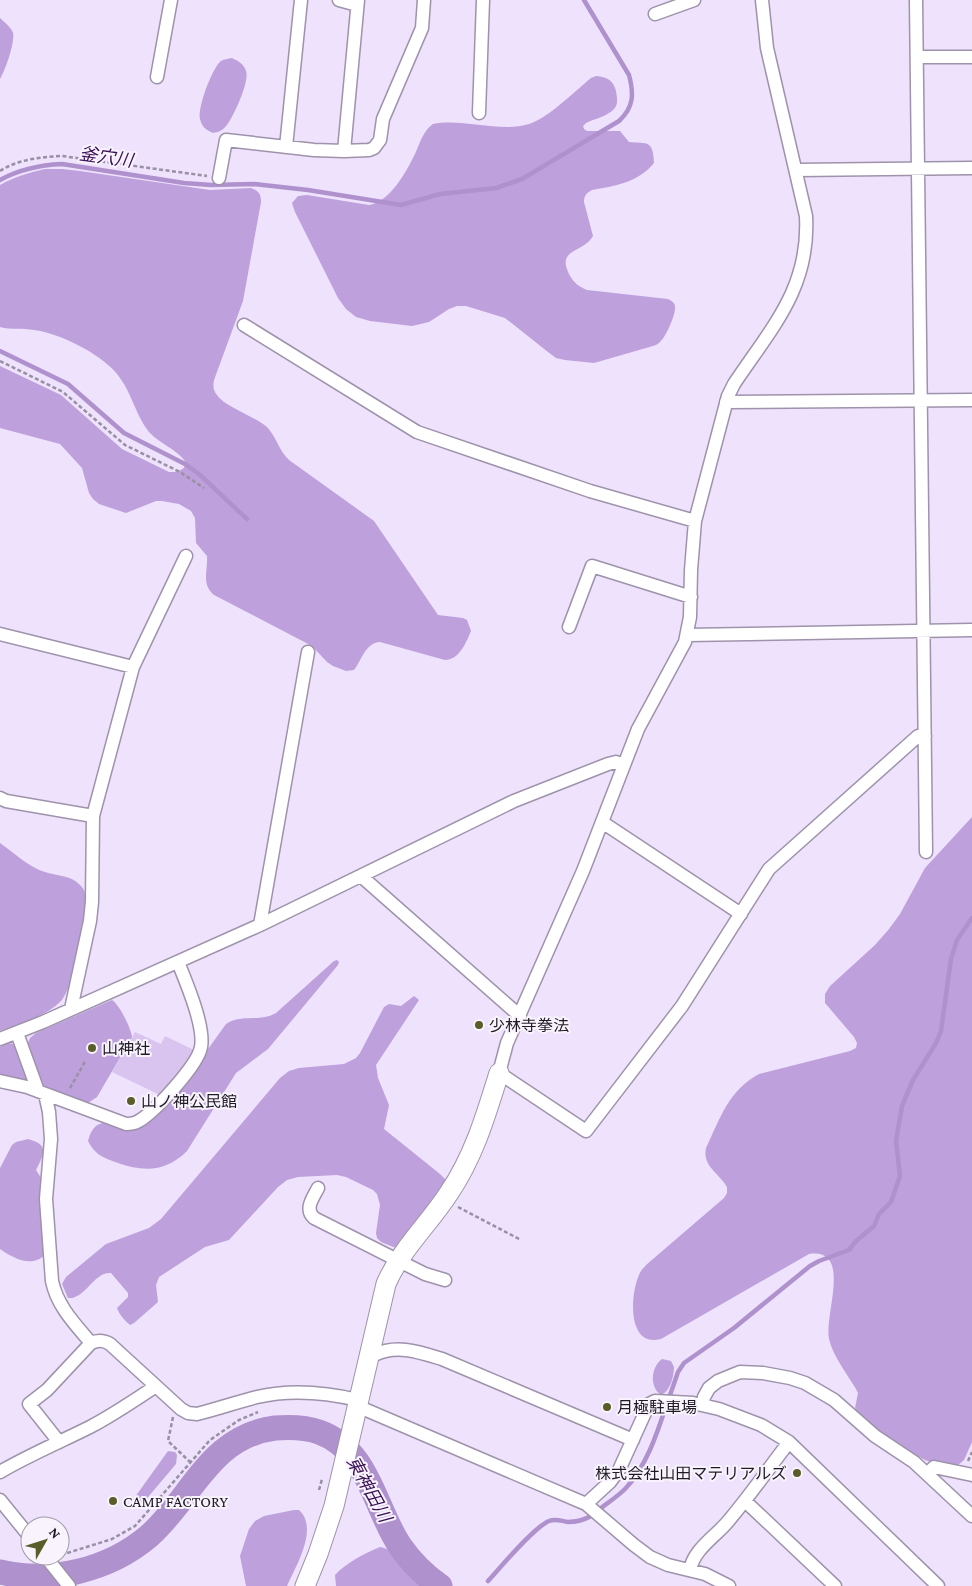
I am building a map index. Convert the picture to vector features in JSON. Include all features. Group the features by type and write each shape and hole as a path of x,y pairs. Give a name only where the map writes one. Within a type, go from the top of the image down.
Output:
{"street":[{"path":"157,77 170,0"},
{"path":"286,147 301,0"},
{"path":"339,0 357,2 343,142 344,151"},
{"path":"218,178 226,140 314,150 344,151 374,148 380,140 383,119 422,28 424,0"},
{"path":"479,113 483,0"},
{"path":"655,14 694,0"},
{"path":"305,1586 327,1530 381,1298 386,1284 397,1260 444,1200 460,1175 478,1137 507,1043 583,871 645,714 680,653 687,635 690,617 695,521 726,402 734,384 785,309 799,280 805,256 806,216 767,48 762,0"},
{"path":"916,0 926,852"},
{"path":"917,57 972,57"},
{"path":"796,170 972,168"},
{"path":"244,325 417,432 590,491 695,521"},
{"path":"726,402 972,400"},
{"path":"71,1009 90,921 92,902 92,816 133,667 186,556"},
{"path":"569,627 592,566 690,597"},
{"path":"687,635 972,630"},
{"path":"0,634 133,667"},
{"path":"260,925 308,652"},
{"path":"499,1072 586,1131 682,1006 769,869 918,736 925,736"},
{"path":"0,1039 260,925 540,790 608,764 616,762 624,765"},
{"path":"0,798 6,801 92,816"},
{"path":"602,822 741,914"},
{"path":"361,876 520,1016"},
{"path":"0,1081 63,1100 126,1124 137,1122 158,1106 174,1088 202,1048 198,1020 178,962"},
{"path":"17,1033 49,1112 51,1139 46,1199 54,1290 62,1307 91,1343"},
{"path":"318,1188 309,1210 314,1218 425,1274 445,1280"},
{"path":"59,1442 29,1404 47,1390 91,1343 97,1340 104,1341 110,1344 175,1404 188,1413 197,1414 256,1397 286,1392 315,1392 357,1403 586,1504 646,1554 668,1565 716,1579 728,1586"},
{"path":"368,1354 374,1355 396,1348 442,1359 633,1440"},
{"path":"703,1405 704,1397 709,1388 718,1381 728,1376 751,1371 790,1378 813,1387 834,1400 875,1436 914,1462 972,1516"},
{"path":"0,1472 27,1456 106,1418 156,1386"},
{"path":"586,1504 615,1476 626,1458 647,1407 652,1402 679,1402 703,1405 761,1425 789,1442 938,1586"},
{"path":"690,1570 691,1562 696,1553 722,1529 789,1442"},
{"path":"928,1474 934,1467 972,1475"},
{"path":"0,1500 20,1525"},
{"path":"745,1500 835,1586"},
{"path":"57,1566 69,1586"}],"path":[{"path":"0,170 24,160 62,156 218,178"},
{"path":"0,361 63,392 125,445 180,472 204,488"},
{"path":"63,1100 86,1060"},
{"path":"444,1200 521,1240"},
{"path":"175,1404 168,1441 190,1462"},
{"path":"70,1551 112,1539 135,1526 210,1440 239,1420 263,1410"}],"shaded area":[{"path":"0,18 11,29 13,43 0,79"},
{"path":"232,58 245,69 246,83 229,122 224,128 213,133 206,129 200,119 203,98 217,65 222,60"},
{"path":"596,76 612,82 617,104 608,114 586,123 583,126 584,129 587,131 620,131 629,142 648,144 652,150 654,163 648,170 633,179 617,185 592,190 585,196 584,202 593,236 569,255 566,259 566,266 574,282 587,290 672,301 675,306 674,315 668,331 659,343 594,363 565,360 556,358 505,318 466,306 457,306 429,322 412,326 370,321 356,317 346,309 338,298 295,212 292,203 298,196 307,195 369,205 377,203 397,185 424,134 433,124 457,123 506,127 529,124 544,117 591,78"},
{"path":"45,169 80,171 210,190 251,188 259,193 261,202 243,301 214,380 213,386 215,391 226,404 267,427 289,460 374,521 438,615 467,620 471,631 458,654 445,660 380,642 371,645 367,649 354,670 346,671 333,666 312,646 214,595 210,591 206,582 207,556 196,543 195,518 191,511 179,504 162,501 156,501 126,513 99,504 89,493 82,468 60,444 0,428 0,366 61,395 122,449 169,472 177,472 184,468 185,461 149,432 124,384 104,362 82,347 45,332 0,327 0,185"},
{"path":"972,817 972,1442 964,1460 957,1466 930,1462 911,1453 878,1431 855,1408 858,1393 837,1358 829,1339 834,1285 833,1272 830,1261 822,1255 809,1254 661,1339 650,1340 642,1336 634,1318 633,1306 636,1284 646,1265 724,1198 727,1193 727,1187 709,1165 705,1154 726,1106 740,1088 759,1074 856,1048 857,1043 854,1037 825,1003 825,994 830,986 875,945 889,929 900,914 925,868"},
{"path":"0,843 33,867 76,882 84,891 86,902 82,938 75,969 66,994 61,1001 48,1011 0,1031"},
{"path":"337,960 339,962 338,965 268,1049 236,1073 187,1151 179,1158 163,1166 146,1169 128,1166 108,1159 94,1150 88,1141 97,1125 107,1123 125,1128 178,1091 226,1024 238,1019 263,1017 276,1013"},
{"path":"414,996 419,1000 376,1065 378,1078 389,1105 384,1129 440,1174 445,1179 445,1186 401,1244 396,1248 381,1242 377,1238 380,1205 377,1194 373,1190 346,1177 337,1175 298,1177 287,1180 278,1187 229,1240 205,1247 159,1277 156,1285 158,1302 134,1323 130,1325 117,1308 128,1297 128,1293 111,1273 100,1276 80,1295 68,1298 62,1284 66,1277 106,1244 149,1228 161,1219 280,1078 289,1071 299,1068 344,1064 356,1058 384,1007 389,1004 401,1006"},
{"path":"112,1000 124,1017 132,1037 97,1097 88,1103 41,1086 27,1045 30,1038 36,1033"},
{"path":"135,1032 161,1044 165,1036 196,1051 162,1096 112,1072"},
{"path":"9,1043 17,1045 30,1077 28,1082 0,1077 0,1047"},
{"path":"28,1139 40,1144 43,1151 36,1170 43,1181 45,1255 34,1261 16,1258 0,1249 0,1168 12,1145"},
{"path":"662,1359 671,1361 674,1367 669,1387 661,1395 655,1387 653,1377 658,1363"},
{"path":"168,1451 175,1452 177,1455 176,1464 143,1503 135,1505 133,1502 135,1497"},
{"path":"299,1510 305,1518 307,1527 304,1547 287,1586 246,1586 240,1556 249,1529 255,1521 264,1516"},
{"path":"380,1547 393,1552 399,1557 422,1586 336,1586 335,1575 339,1571 356,1559"}],"waterway":[{"name":"釜穴川","path":"0,180 30,168 62,164 184,183 211,185 254,184 308,190 401,205 440,194 496,188 522,179 619,121 628,111 632,94 629,75 584,0"},
{"path":"0,351 68,384 124,433 185,464 199,474 247,519"},
{"path":"669,1398 678,1372 684,1363 734,1328 810,1266 849,1250 856,1241 874,1226 879,1214 891,1202 900,1176 896,1141 902,1106 913,1080 936,1043 941,1031 951,959 957,940 972,918"},
{"path":"601,1508 625,1489 639,1471 655,1439 666,1406"},
{"name":"東神田川","path":"0,1572 19,1575 59,1575 79,1571 116,1558 149,1536 164,1521 204,1471 234,1443 253,1433 275,1428 291,1428 319,1432 336,1440 349,1452 360,1466 400,1546 418,1568 440,1586"},
{"path":"488,1581 535,1531 549,1521 574,1522 591,1516"}],"place":[{"name":"少林寺拳法","path":"479,1025"},
{"name":"山神社","path":"92,1048"},
{"name":"山ノ神公民館","path":"131,1101"},
{"name":"月極駐車場","path":"607,1407"},
{"name":"株式会社山田マテリアルズ","path":"797,1473"},
{"name":"CAMP FACTORY","path":"113,1501"}]}
